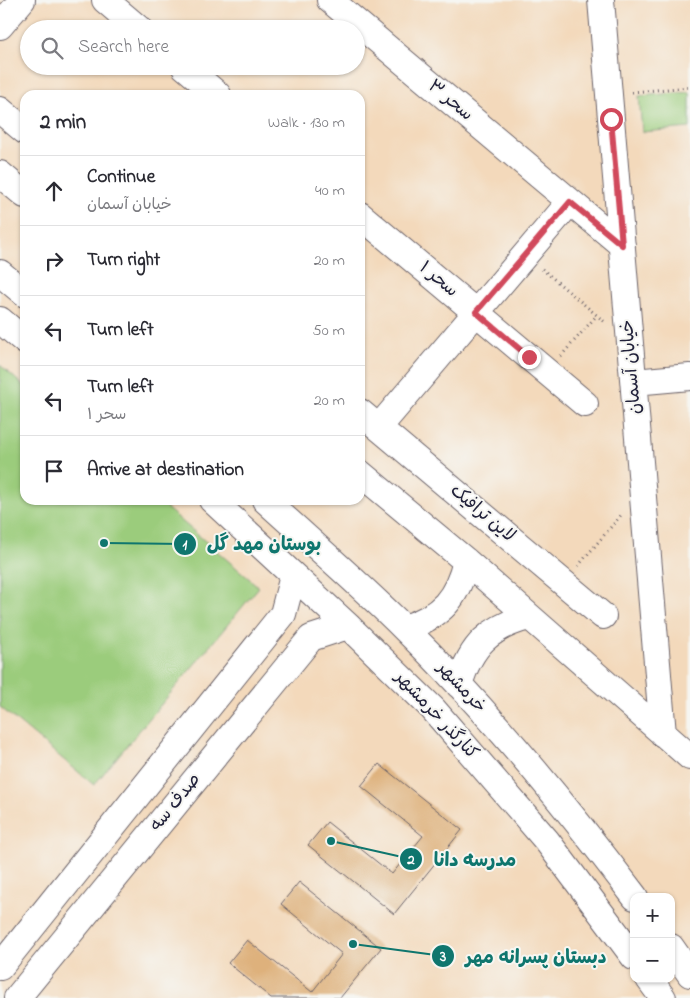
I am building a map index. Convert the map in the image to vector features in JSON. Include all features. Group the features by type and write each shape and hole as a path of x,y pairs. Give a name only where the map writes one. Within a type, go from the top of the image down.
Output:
{"street":[{"path":"0,26 22,0"},
{"path":"105,0 128,20"},
{"name":"سحر ۳","path":"330,0 354,20"},
{"name":"خیابان آسمان","path":"601,0 663,734"},
{"name":"سحر ۳","path":"365,29 622,245"},
{"path":"195,75 212,90"},
{"path":"0,110 20,126"},
{"path":"0,174 20,191"},
{"path":"369,420 476,312 570,202"},
{"name":"سحر ۱","path":"365,219 585,404"},
{"path":"0,273 20,290"},
{"path":"0,320 20,337"},
{"path":"634,382 690,377"},
{"name":"لاین ترافیک","path":"369,420 603,616"},
{"path":"365,477 466,561 690,757"},
{"name":"کنارگذر خرمشهر","path":"217,505 348,626 433,709 547,841 630,952"},
{"name":"خرمشهر","path":"270,505 405,628 459,685 576,818 632,893"},
{"path":"405,628 423,622 440,612 452,598 461,580 466,561"},
{"name":"صدف سه","path":"0,967 283,614 293,576"},
{"path":"283,614 305,620 311,638 348,626"},
{"path":"459,685 465,664 476,647 491,632 509,622 530,617"},
{"name":"صدف سه","path":"17,998 311,638"},
{"path":"675,953 690,974"},
{"path":"653,983 663,998"}],"path":[{"path":"631,92 690,87"},
{"path":"536,264 607,324"},
{"path":"556,363 597,315"},
{"path":"576,568 622,514"}],"green space":[{"path":"690,92 690,128 642,132 639,96"},
{"path":"0,365 20,383 20,505 163,505 259,587 94,785 0,707"}],"building":[{"path":"379,764 462,830 394,914 308,845 327,822 392,874 423,836 361,786"},
{"path":"299,882 381,948 340,998 271,998 228,963 247,940 312,992 342,954 281,904"}],"place":[{"name":"بوستان مهد گل","path":"104,543"},
{"name":"مدرسه دانا","path":"331,841"},
{"name":"دبستان پسرانه مهر","path":"353,944"}],"route":[{"path":"529,357 476,312 570,202 622,245 611,119"}]}
